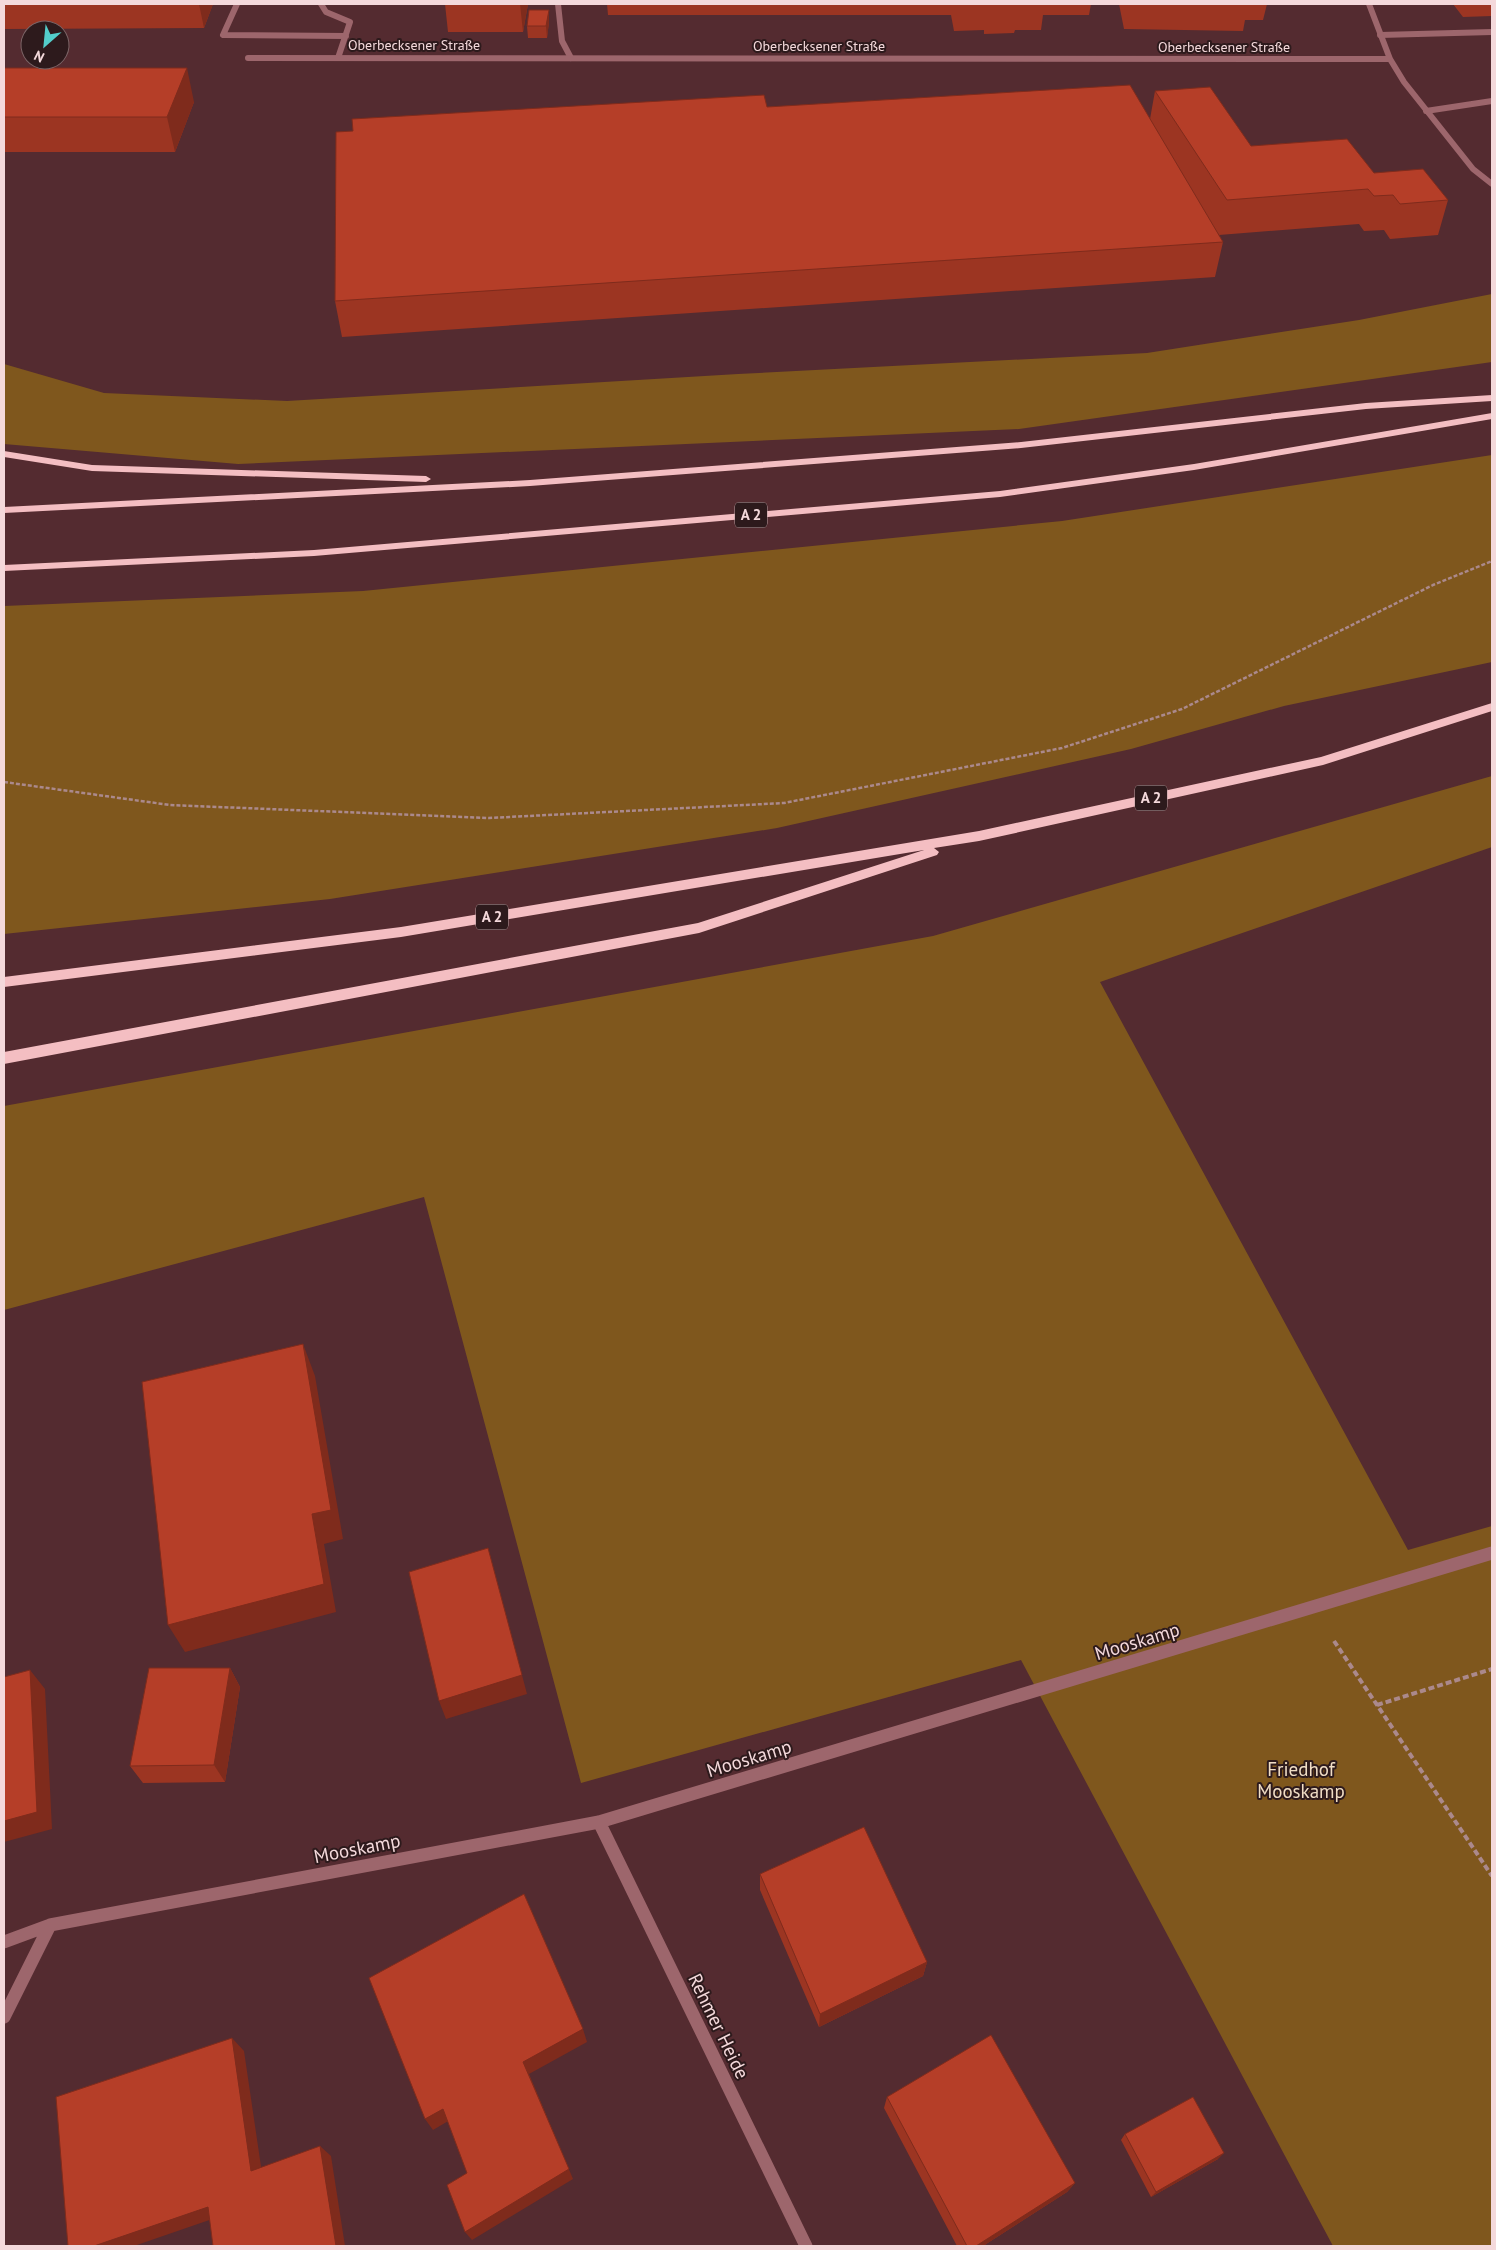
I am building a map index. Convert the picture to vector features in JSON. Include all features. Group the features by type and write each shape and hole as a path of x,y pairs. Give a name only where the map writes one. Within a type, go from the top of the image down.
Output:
{"highway":[{"path":"4,510 530,483 1021,445 1366,406 1492,398"},
{"name":"A 2","path":"4,568 314,554 1000,494 1194,467 1492,416"},
{"path":"4,454 92,468 530,483"},
{"name":"A 2","path":"4,982 401,932 979,836 1323,761 1492,707"},
{"path":"4,1058 699,928 979,836"}],"street":[{"path":"237,4 223,35 346,36"},
{"path":"321,4 326,12 350,22 338,58"},
{"path":"558,4 562,41 571,58"},
{"path":"1369,4 1390,59 1404,82 1472,169 1492,184"},
{"path":"1380,35 1492,32"},
{"name":"Oberbecksener Straße","path":"248,58 1390,59"},
{"path":"1426,110 1492,101"},
{"name":"Mooskamp","path":"4,1942 50,1925 599,1822 1492,1553"},
{"name":"Rehmer Heide","path":"599,1822 806,2246"},
{"path":"4,2017 50,1925"}],"path":[{"path":"4,782 170,805 490,818 784,802 1062,748 1182,709 1433,585 1492,561"},
{"path":"1311,1608 1492,1876"},
{"path":"1377,1705 1492,1669"}],"green space":[{"path":"1492,294 1492,362 1019,429 238,464 4,444 4,364 104,393 287,401 738,374 1147,353 1359,320"},
{"path":"1492,455 1492,662 1284,706 1131,749 777,828 330,899 4,934 4,606 363,591 1062,521"},
{"name":"Friedhof Mooskamp","path":"1492,776 1492,847 1100,982 1408,1550 1492,1526 1492,2246 1333,2246 1021,1660 581,1783 424,1197 4,1310 4,1106 933,936"}],"building":[{"path":"529,10 549,10 546,26 527,26"},
{"path":"4,68 20,68 20,70 70,70 70,68 187,68 167,117 4,117"},
{"path":"1130,85 1223,242 335,301 336,132 353,131 352,119 764,95 767,107"},
{"path":"1210,87 1251,146 1347,139 1374,173 1423,169 1448,200 1400,204 1393,195 1374,196 1368,189 1227,200 1155,91"},
{"path":"303,1344 331,1510 312,1514 324,1584 168,1625 142,1382"},
{"path":"488,1548 522,1675 439,1701 409,1572"},
{"path":"149,1668 230,1668 214,1765 130,1766"},
{"path":"30,1670 37,1812 4,1821 4,1677"},
{"path":"864,1827 927,1962 820,2014 760,1874"},
{"path":"524,1894 583,2029 523,2062 569,2169 465,2232 447,2185 467,2173 443,2109 425,2119 369,1978"},
{"path":"991,2035 1075,2183 976,2246 967,2246 887,2097"},
{"path":"232,2038 251,2171 320,2146 336,2246 213,2246 208,2207 94,2246 68,2246 56,2097"},
{"path":"1193,2097 1224,2153 1156,2192 1125,2134"}]}
